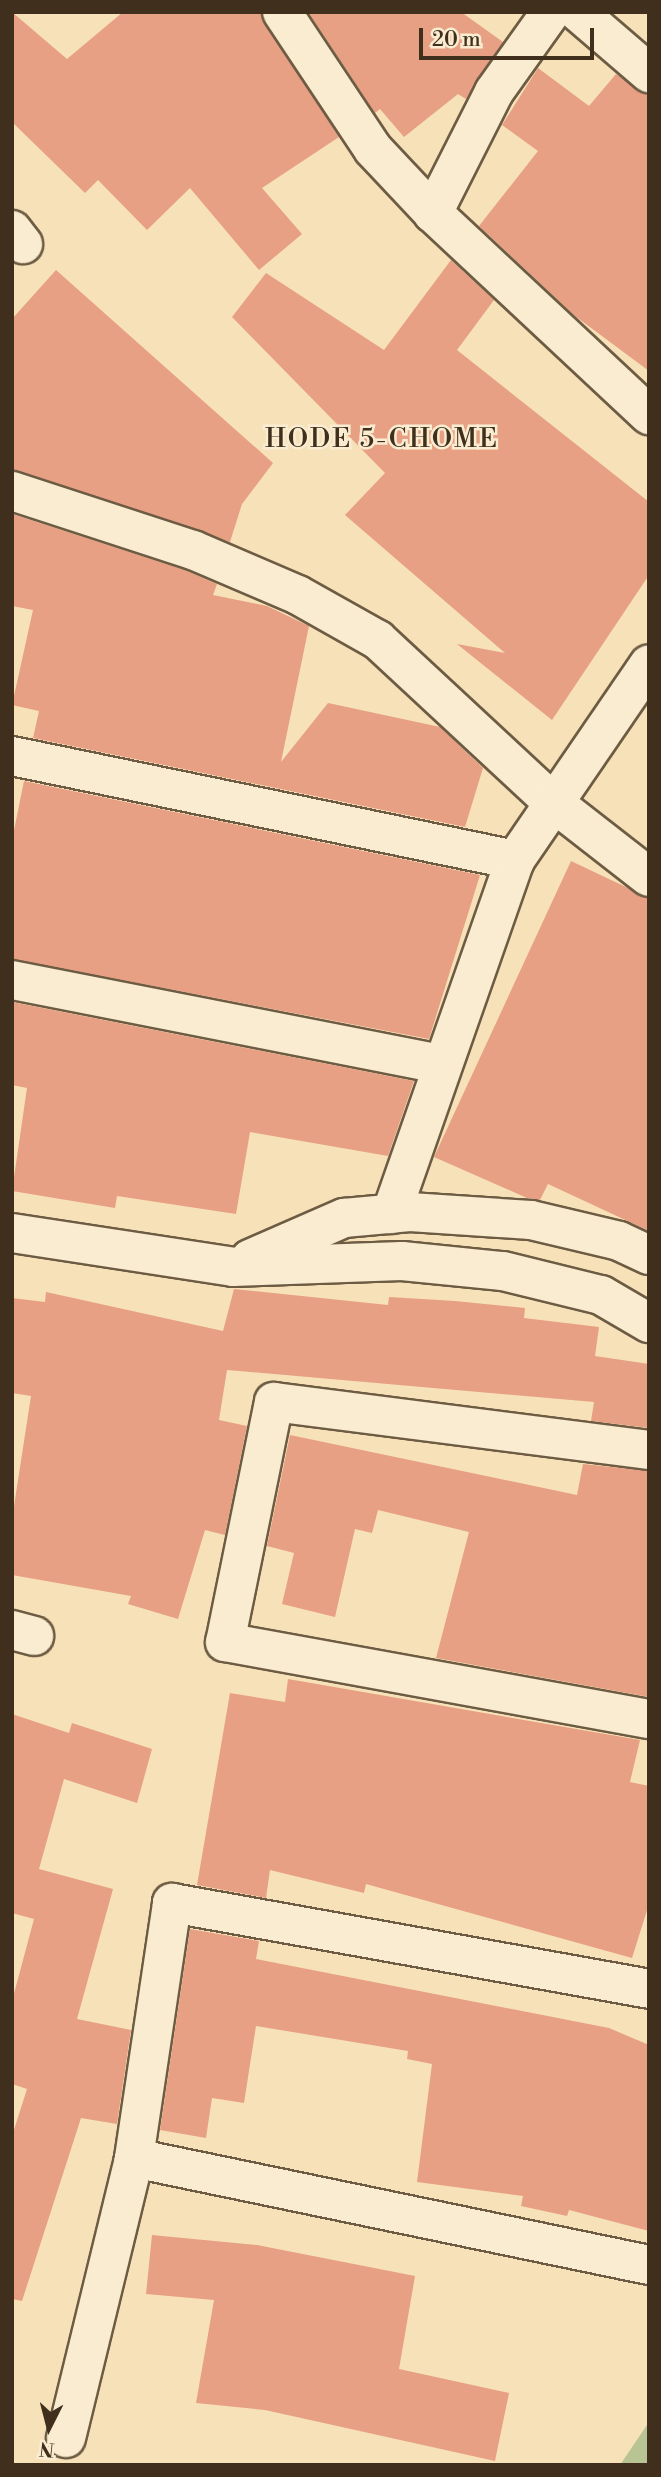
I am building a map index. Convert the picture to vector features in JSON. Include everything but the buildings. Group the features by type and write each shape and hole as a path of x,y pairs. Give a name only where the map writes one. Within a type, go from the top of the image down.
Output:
{"street":[{"path":"282,12 373,149 433,213 649,415"},
{"path":"433,213 494,92 551,12"},
{"path":"578,12 649,73"},
{"path":"12,491 193,551 298,595 378,640 550,800 649,877"},
{"path":"391,1214 515,860 550,800 649,664"},
{"path":"12,756 515,860"},
{"path":"12,980 442,1065"},
{"path":"233,1267 344,1218 391,1214 531,1220 619,1241 649,1255"},
{"path":"12,1233 233,1267 402,1261 503,1271 601,1295 649,1323"},
{"path":"649,1450 274,1402 225,1642 649,1719"},
{"path":"66,2438 134,2158 172,1903 649,1989"},
{"path":"134,2158 649,2265"}],"green space":[{"path":"649,2422 649,2465 620,2465"}],"district":[{"name":"HODE 5-CHOME","path":"382,440"}]}
